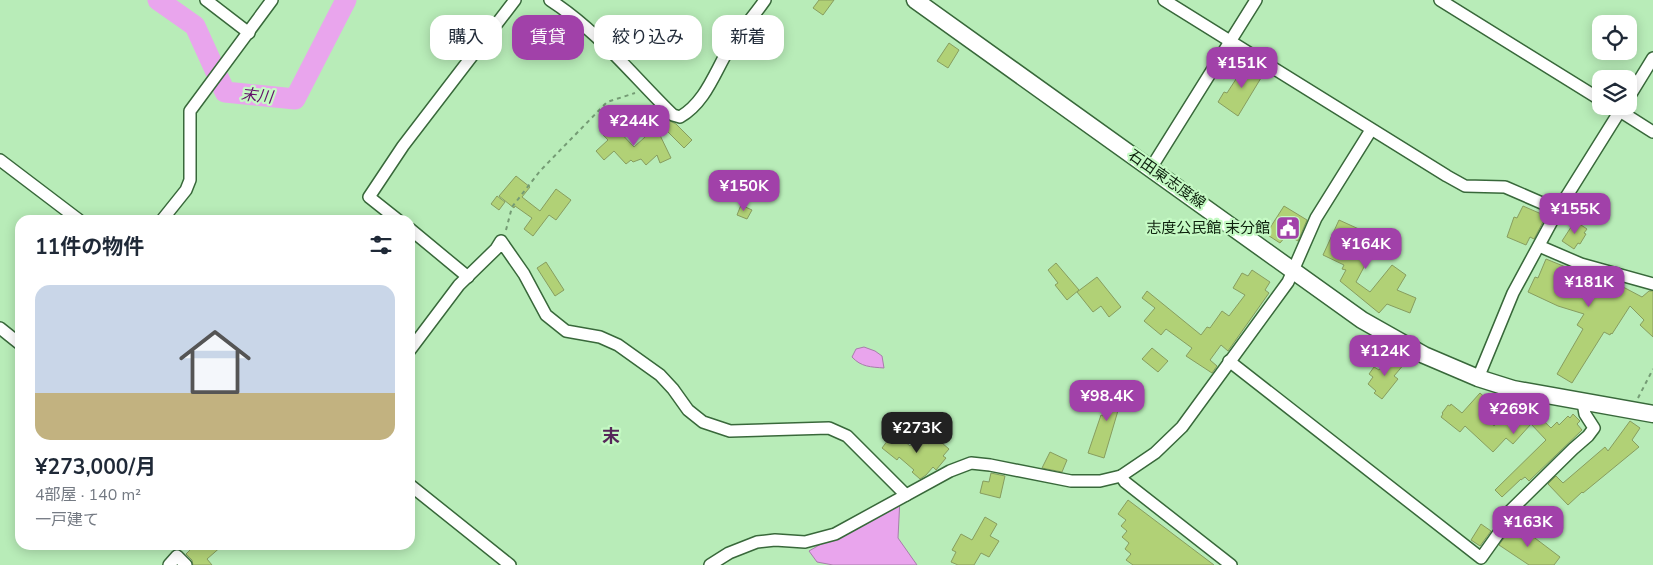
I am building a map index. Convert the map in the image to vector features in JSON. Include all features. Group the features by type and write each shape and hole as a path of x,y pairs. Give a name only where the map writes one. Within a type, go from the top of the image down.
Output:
{"main road":[{"name":"石田東志度線","path":"915,0 1362,320 1424,355 1478,378 1514,389 1583,403 1653,414"}],"street":[{"path":"206,0 249,33"},
{"path":"166,215 186,190 190,180 190,111 272,0"},
{"path":"392,215 369,196 403,146 515,0"},
{"path":"550,0 568,12 596,36 647,90 673,115 680,117 687,113 708,89 730,47 765,0"},
{"path":"1164,0 1371,130 1465,186 1505,187 1558,210"},
{"path":"1151,168 1256,0"},
{"path":"1440,0 1592,94"},
{"path":"1637,84 1653,58"},
{"path":"1478,378 1513,293 1558,210 1614,115"},
{"path":"1628,115 1653,132"},
{"path":"710,565 728,553 757,542 775,540 805,542 835,534 950,471 971,463 1071,481 1100,481 1121,476 1155,453 1182,427 1288,282 1316,218 1371,130"},
{"path":"0,160 72,215"},
{"path":"415,233 468,277"},
{"path":"415,343 459,286 496,249 501,241 524,274 546,316 566,331 600,337 618,346 660,375 688,410 703,422 730,431 829,428 847,436 906,495"},
{"path":"1539,246 1581,264 1653,284"},
{"path":"0,328 15,340"},
{"path":"1229,361 1481,558 1508,520 1510,511 1594,428 1585,414 1583,403"},
{"path":"1121,476 1125,482 1231,565"},
{"path":"415,489 510,565"},
{"path":"169,565 177,556 186,565"}],"path":[{"path":"501,241 504,237 512,207 540,171 607,102 647,90"},
{"path":"1631,411 1653,368"}],"shaded area":[{"path":"864,347 882,356 884,368 863,365 852,357 856,349"},
{"path":"900,498 898,538 917,565 833,565 817,562 809,551"}],"building":[{"path":"819,0 834,0 823,15 813,8"},
{"path":"949,43 959,50 948,68 937,61"},
{"path":"1247,62 1264,73 1238,116 1218,102 1224,92 1227,93"},
{"path":"666,119 676,124 692,140 684,148 660,124"},
{"path":"614,126 634,147 656,127 671,158 660,163 657,155 646,165 641,159 633,162 631,160 626,164 614,151 604,160 596,151 608,140 603,135"},
{"path":"516,176 530,187 522,197 540,211 556,189 571,200 556,220 549,215 533,236 524,229 532,218 515,206 514,208 499,196"},
{"path":"497,196 505,202 499,210 491,204"},
{"path":"741,205 752,210 747,219 737,215"},
{"name":"志度公民館 末分館","path":"1284,206 1307,220 1298,241 1286,236 1280,243 1266,234"},
{"path":"1523,206 1546,216 1534,239 1530,237 1526,245 1507,237 1514,217 1517,218"},
{"path":"1339,220 1361,230 1360,232 1368,236 1362,246 1371,250 1371,254 1356,282 1370,292 1392,265 1406,275 1397,290 1416,298 1410,313 1387,304 1379,313 1340,281 1346,270 1342,269 1344,265 1323,255"},
{"path":"1575,221 1587,229 1580,244 1578,243 1574,249 1562,241"},
{"path":"1546,259 1573,270 1608,279 1642,297 1649,291 1653,291 1653,337 1640,325 1644,320 1630,306 1612,334 1604,332 1572,383 1557,374 1583,329 1577,325 1584,314 1558,306 1528,292 1535,277 1538,278"},
{"path":"546,262 564,290 555,296 537,268"},
{"path":"1056,263 1079,290 1067,300 1055,285 1058,283 1048,270"},
{"path":"1252,270 1270,282 1265,290 1269,293 1228,351 1221,345 1210,360 1217,366 1212,373 1186,356 1192,348 1166,329 1161,335 1144,321 1155,308 1142,298 1147,291 1201,335 1207,327 1210,328 1222,311 1229,316 1245,295 1233,288 1242,273 1248,276"},
{"path":"1097,277 1121,307 1109,317 1101,306 1093,312 1077,292"},
{"path":"1152,348 1168,361 1158,372 1142,359"},
{"path":"1395,355 1405,363 1394,376 1398,379 1382,399 1374,393 1376,391 1368,384 1373,377 1369,374 1374,367 1379,370 1385,362 1388,364"},
{"path":"1112,383 1125,387 1104,458 1088,453 1101,415 1103,416"},
{"path":"1480,393 1490,402 1480,413 1494,426 1511,410 1513,412 1520,404 1526,404 1551,428 1557,422 1559,425 1568,416 1570,418 1573,414 1580,421 1577,424 1582,430 1529,481 1525,477 1521,479 1502,497 1495,490 1546,440 1531,424 1513,444 1506,438 1493,452 1465,426 1460,432 1441,417 1448,405 1450,406 1451,404 1462,413"},
{"path":"1630,421 1640,428 1632,440 1639,447 1568,505 1548,484 1556,476 1563,483 1605,447 1608,451"},
{"path":"894,432 910,446 919,436 929,444 935,437 949,449 943,456 946,458 936,470 933,467 920,479 912,472 914,470 899,457 897,460 882,448"},
{"path":"1050,452 1067,460 1062,472 1042,468"},
{"path":"991,473 1005,476 1000,498 980,493 983,481 989,482"},
{"path":"1128,500 1214,565 1133,565 1126,560 1131,554 1125,549 1129,543 1122,537 1127,531 1121,526 1126,520 1118,514"},
{"path":"985,517 997,524 990,536 999,541 989,557 981,553 974,565 958,565 951,562 956,552 952,550 961,534 972,540"},
{"path":"1515,523 1560,557 1554,565 1529,565 1499,545"},
{"path":"1481,524 1491,531 1480,546 1471,540"},
{"path":"190,550 217,550 207,559 212,565 193,565 192,560 186,554"}],"waterway":[{"name":"末川","path":"158,0 195,26 225,92 295,99 346,0"}],"place":[{"name":"志度公民館 末分館","path":"1288,228"}],"district":[{"name":"末","path":"611,436"}]}
